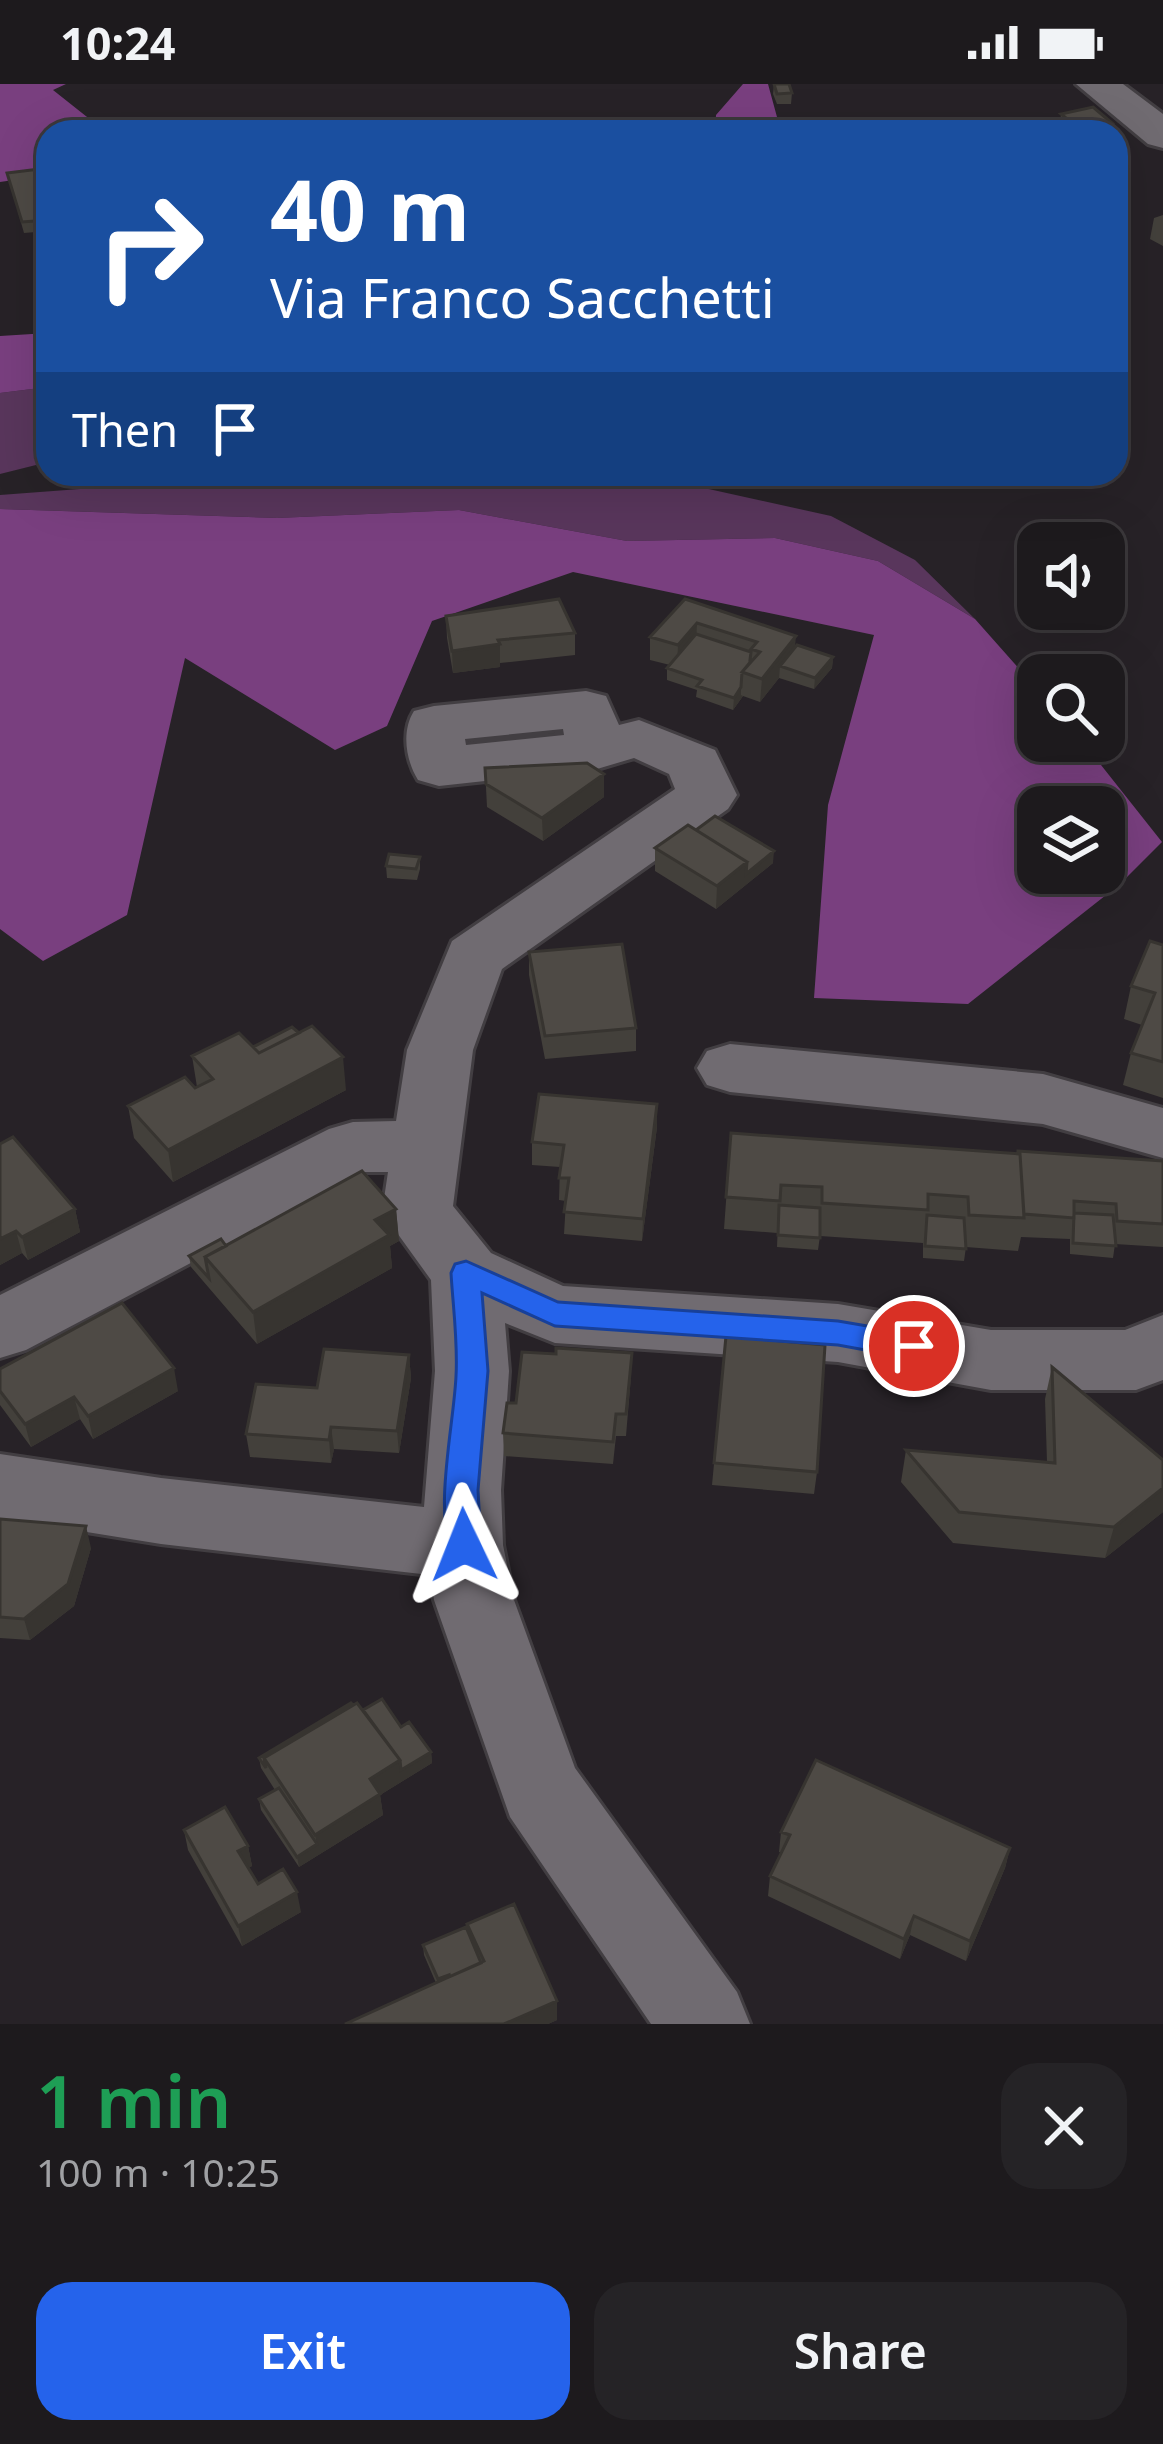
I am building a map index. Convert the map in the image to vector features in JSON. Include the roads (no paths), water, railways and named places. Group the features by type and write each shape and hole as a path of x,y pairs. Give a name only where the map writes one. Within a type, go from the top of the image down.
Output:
{"street":[{"path":"1097,84 1163,135"},
{"path":"597,750 639,738 694,763 707,795 662,831 474,957 440,1050 418,1212 466,1273 555,1314 838,1333 991,1360 1136,1360 1163,1344"},
{"path":"730,1068 1043,1099 1163,1133"},
{"path":"0,1330 353,1148 426,1146"},
{"path":"466,1273 472,1371 462,1490 464,1545 474,1600 540,1789 690,2018"},
{"path":"0,1486 161,1511 464,1545"}]}
